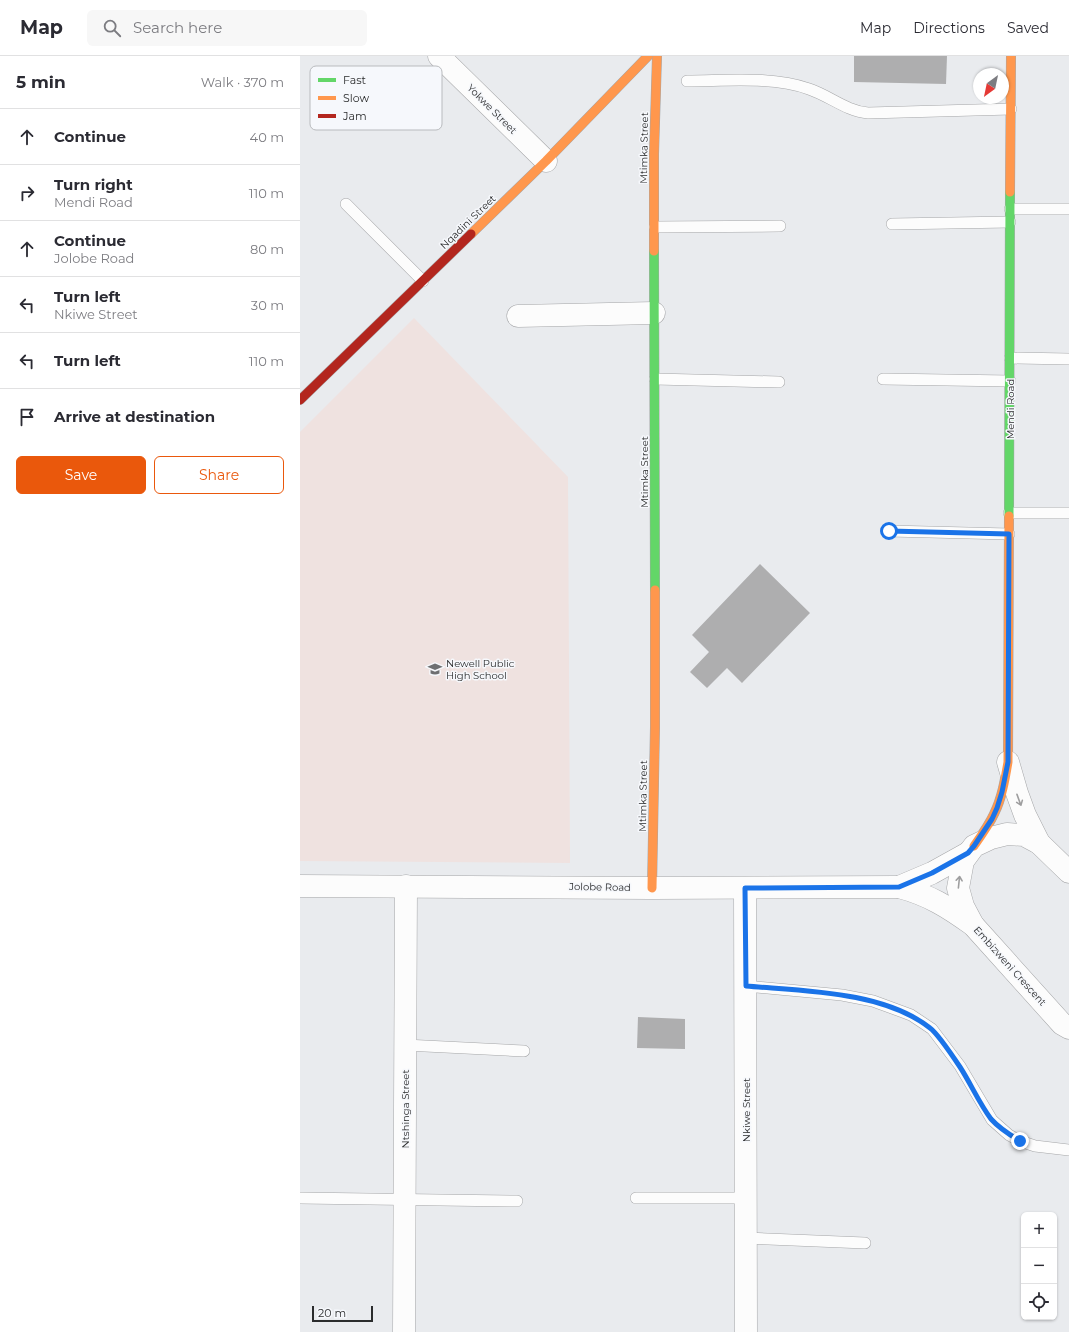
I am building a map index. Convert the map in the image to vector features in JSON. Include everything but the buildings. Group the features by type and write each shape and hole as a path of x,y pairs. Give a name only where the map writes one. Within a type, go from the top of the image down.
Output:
{"street":[{"name":"Yokwe Street","path":"439,56 546,162"},
{"name":"Nqadini Street","path":"300,400 546,162 648,56"},
{"name":"Mtimka Street","path":"652,888 655,727 654,154 657,56"},
{"name":"Mendi Road","path":"971,849 992,819 997,808 1008,762 1011,56"},
{"path":"518,316 654,313"},
{"name":"Mendi Road","path":"1008,762 1025,815 1039,843"},
{"path":"971,849 991,838 1006,834 1024,835 1039,843 1069,872"},
{"name":"Jolobe Road","path":"899,887 932,873 971,849"},
{"name":"Embizweni Crescent","path":"971,849 963,861 958,888 963,906 973,925 1062,1024 1069,1028"},
{"name":"Jolobe Road","path":"300,886 652,888 899,887 947,906 973,925"},
{"name":"Ntshinga Street","path":"404,1332 406,886"},
{"name":"Nkiwe Street","path":"745,888 746,1332"}],"lane":[{"path":"687,81 775,81 810,89 858,112 868,113 1011,109"},
{"path":"346,204 423,281"},
{"path":"1010,209 1069,209"},
{"path":"892,224 1010,222"},
{"path":"654,227 780,226"},
{"path":"1010,358 1069,359"},
{"path":"655,379 779,382"},
{"path":"883,379 1010,381"},
{"path":"1009,513 1069,513"},
{"path":"889,531 1009,534"},
{"path":"746,986 842,995 873,1001 911,1015 932,1029 960,1066 992,1120 1009,1135 1034,1146 1069,1150"},
{"path":"405,1045 524,1051"},
{"path":"300,1198 517,1201"},
{"path":"636,1198 746,1198"},
{"path":"746,1238 865,1243"}],"shaded area":[{"name":"Newell Public High School","path":"414,318 568,477 570,863 300,861 300,432"}],"traffic: fast":[{"path":"1009,516 1010,192"},
{"path":"654,251 655,590"}],"traffic: slow":[{"path":"471,234 546,161 648,56"},
{"path":"654,251 654,154 657,56"},
{"path":"1010,192 1011,56"},
{"path":"974,846 997,808 1003,789 1008,762 1009,516"},
{"path":"652,888 655,727 655,590"}],"traffic: jam":[{"path":"300,400 471,234"}],"place":[{"name":"Newell Public High School","path":"435,669"}],"route":[{"path":"889,531 1009,534 1008,762 997,808 992,819 968,853 932,873 899,887 745,888 746,986 842,995 873,1001 911,1015 932,1029 960,1066 992,1120 1009,1135 1020,1141"}]}
